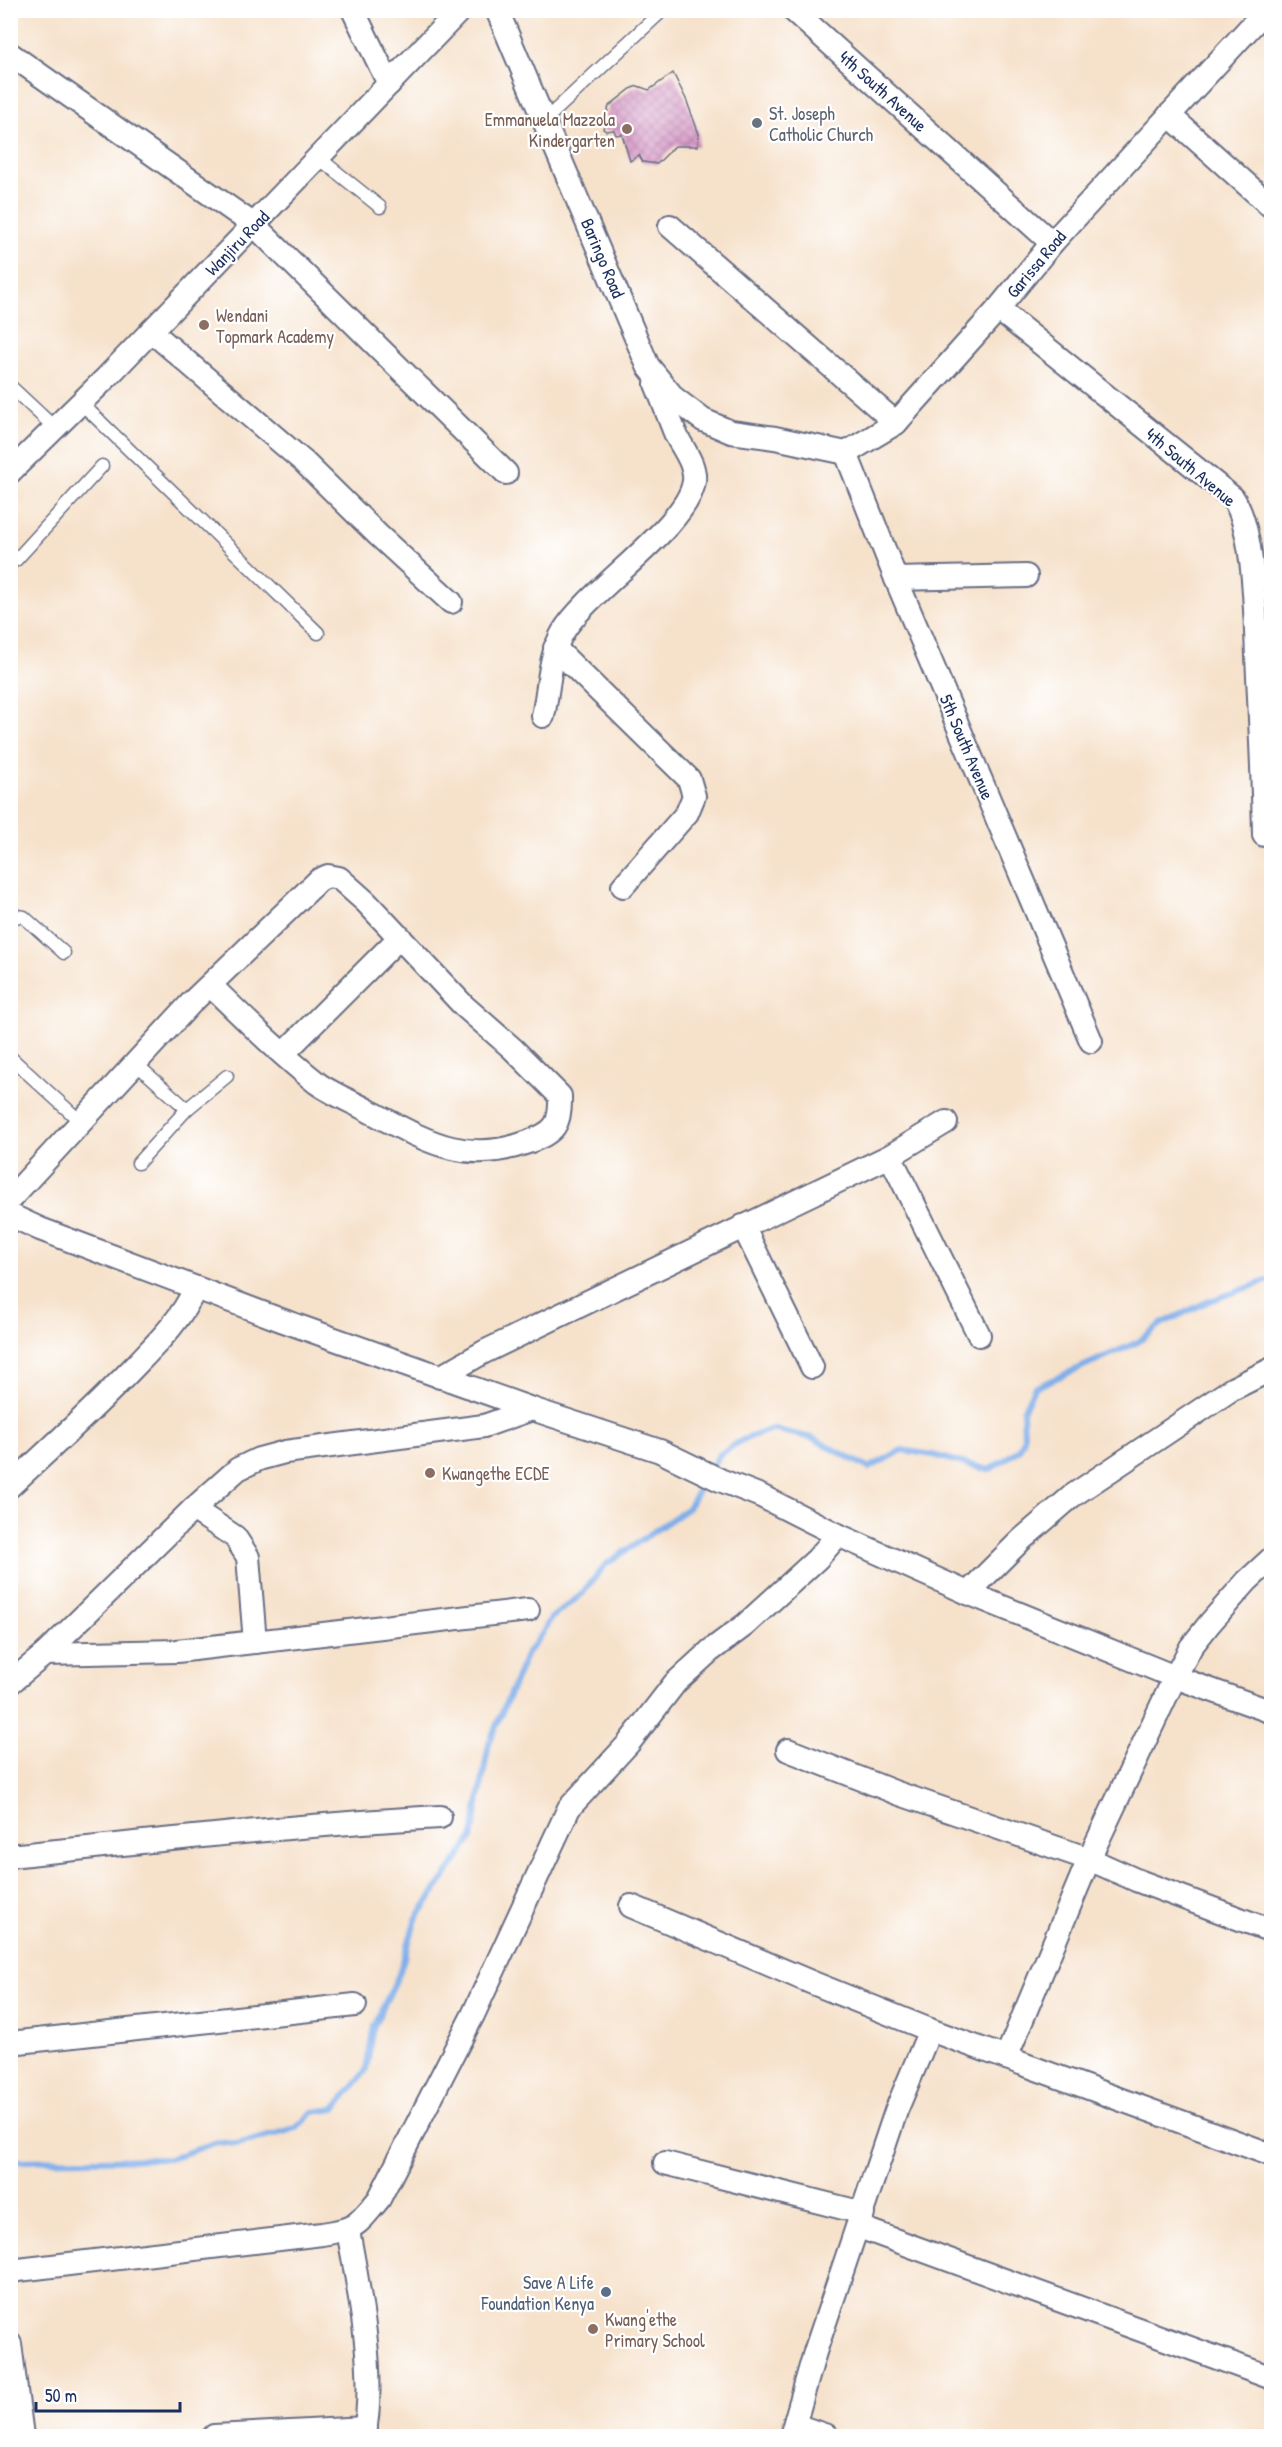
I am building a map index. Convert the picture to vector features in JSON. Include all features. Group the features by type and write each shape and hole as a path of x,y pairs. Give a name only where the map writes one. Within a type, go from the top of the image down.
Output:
{"street":[{"path":"353,10 389,84"},
{"name":"Wanjiru Road","path":"10,472 81,403 460,10"},
{"name":"Baringo Road","path":"497,10 648,366 674,398 702,420 730,432 775,438 846,453"},
{"name":"4th South Avenue","path":"794,10 1052,243"},
{"name":"Garissa Road","path":"846,453 896,423 998,309 1052,243 1266,10"},
{"path":"10,54 254,225 506,473"},
{"path":"1169,116 1272,207"},
{"path":"670,226 896,423"},
{"name":"4th South Avenue","path":"998,309 1233,498 1242,512 1263,611 1264,835"},
{"path":"151,331 304,462 378,535 451,602"},
{"path":"543,716 555,648 564,630 671,521 690,495 694,481 693,468 648,366"},
{"name":"5th South Avenue","path":"846,453 896,579 1091,1041"},
{"path":"896,579 1026,576"},
{"path":"555,648 689,779 693,796 687,813 623,886"},
{"path":"10,1199 210,985 319,880 328,876 339,878 366,902 464,1006 513,1049 560,1096 561,1115 554,1128 536,1139 509,1149 473,1152 447,1148 401,1128 320,1085 283,1054 210,985"},
{"path":"283,1054 400,937"},
{"path":"440,1377 484,1352 890,1156 946,1122"},
{"path":"890,1156 979,1335"},
{"path":"10,1215 40,1229 195,1289 532,1409 660,1450 720,1480 761,1496 838,1535 968,1593 1175,1677 1272,1712"},
{"path":"743,1226 812,1367"},
{"path":"10,1486 92,1411 171,1329 187,1307 195,1289"},
{"path":"968,1593 1021,1540 1072,1496 1232,1389 1272,1369"},
{"path":"10,1683 45,1654 193,1509 238,1469 259,1459 285,1452 484,1426 532,1409"},
{"path":"193,1509 235,1537 248,1557 255,1642"},
{"path":"10,2271 348,2230 358,2224 379,2199 473,2015 569,1808 628,1744 675,1683 710,1651 745,1625 817,1559 838,1535"},
{"path":"1006,2058 1089,1859 1175,1677 1191,1647 1210,1623 1247,1581 1272,1558"},
{"path":"45,1654 177,1651 528,1610"},
{"path":"788,1750 897,1793 1089,1859 1136,1880 1272,1931"},
{"path":"10,1856 184,1838 440,1817"},
{"path":"631,1906 930,2030 1272,2155"},
{"path":"10,2043 356,2005"},
{"path":"827,2436 793,2431 815,2352 896,2111 930,2030"},
{"path":"664,2163 861,2220 1272,2378"},
{"path":"214,2436 365,2432 369,2403 363,2317 348,2230"},
{"path":"10,2344 22,2436"}],"lane":[{"path":"545,120 644,31 663,10"},
{"path":"319,158 380,207"},
{"path":"10,386 55,428"},
{"path":"81,403 318,633"},
{"path":"10,563 16,560 102,466"},
{"path":"10,915 24,917 64,952"},
{"path":"10,1057 81,1122"},
{"path":"135,1063 187,1109"},
{"path":"138,1163 187,1109 227,1076"}],"building":[{"path":"673,73 699,134 698,146 675,146 657,164 643,162 639,155 630,161 622,134 616,135 614,130 603,129 609,106 632,88 638,86 649,90"}],"waterway":[{"path":"10,2161 169,2159 217,2142 237,2144 296,2128 313,2112 335,2109 366,2070 374,2026 399,1974 416,1919 472,1838 489,1743 527,1653 551,1618 582,1594 605,1565 688,1508 719,1455 742,1440 772,1429 812,1438 869,1468 902,1450 933,1455 989,1470 1019,1450 1024,1439 1023,1411 1034,1388 1138,1342 1161,1324 1207,1302 1272,1279"}],"place":[{"name":"St. Joseph Catholic Church","path":"757,123"},
{"name":"Emmanuela Mazzola Kindergarten","path":"627,129"},
{"name":"Wendani Topmark Academy","path":"204,325"},
{"name":"Kwangethe ECDE","path":"430,1473"},
{"name":"Save A Life Foundation Kenya","path":"606,2292"},
{"name":"Kwang'ethe Primary School","path":"593,2329"}]}
